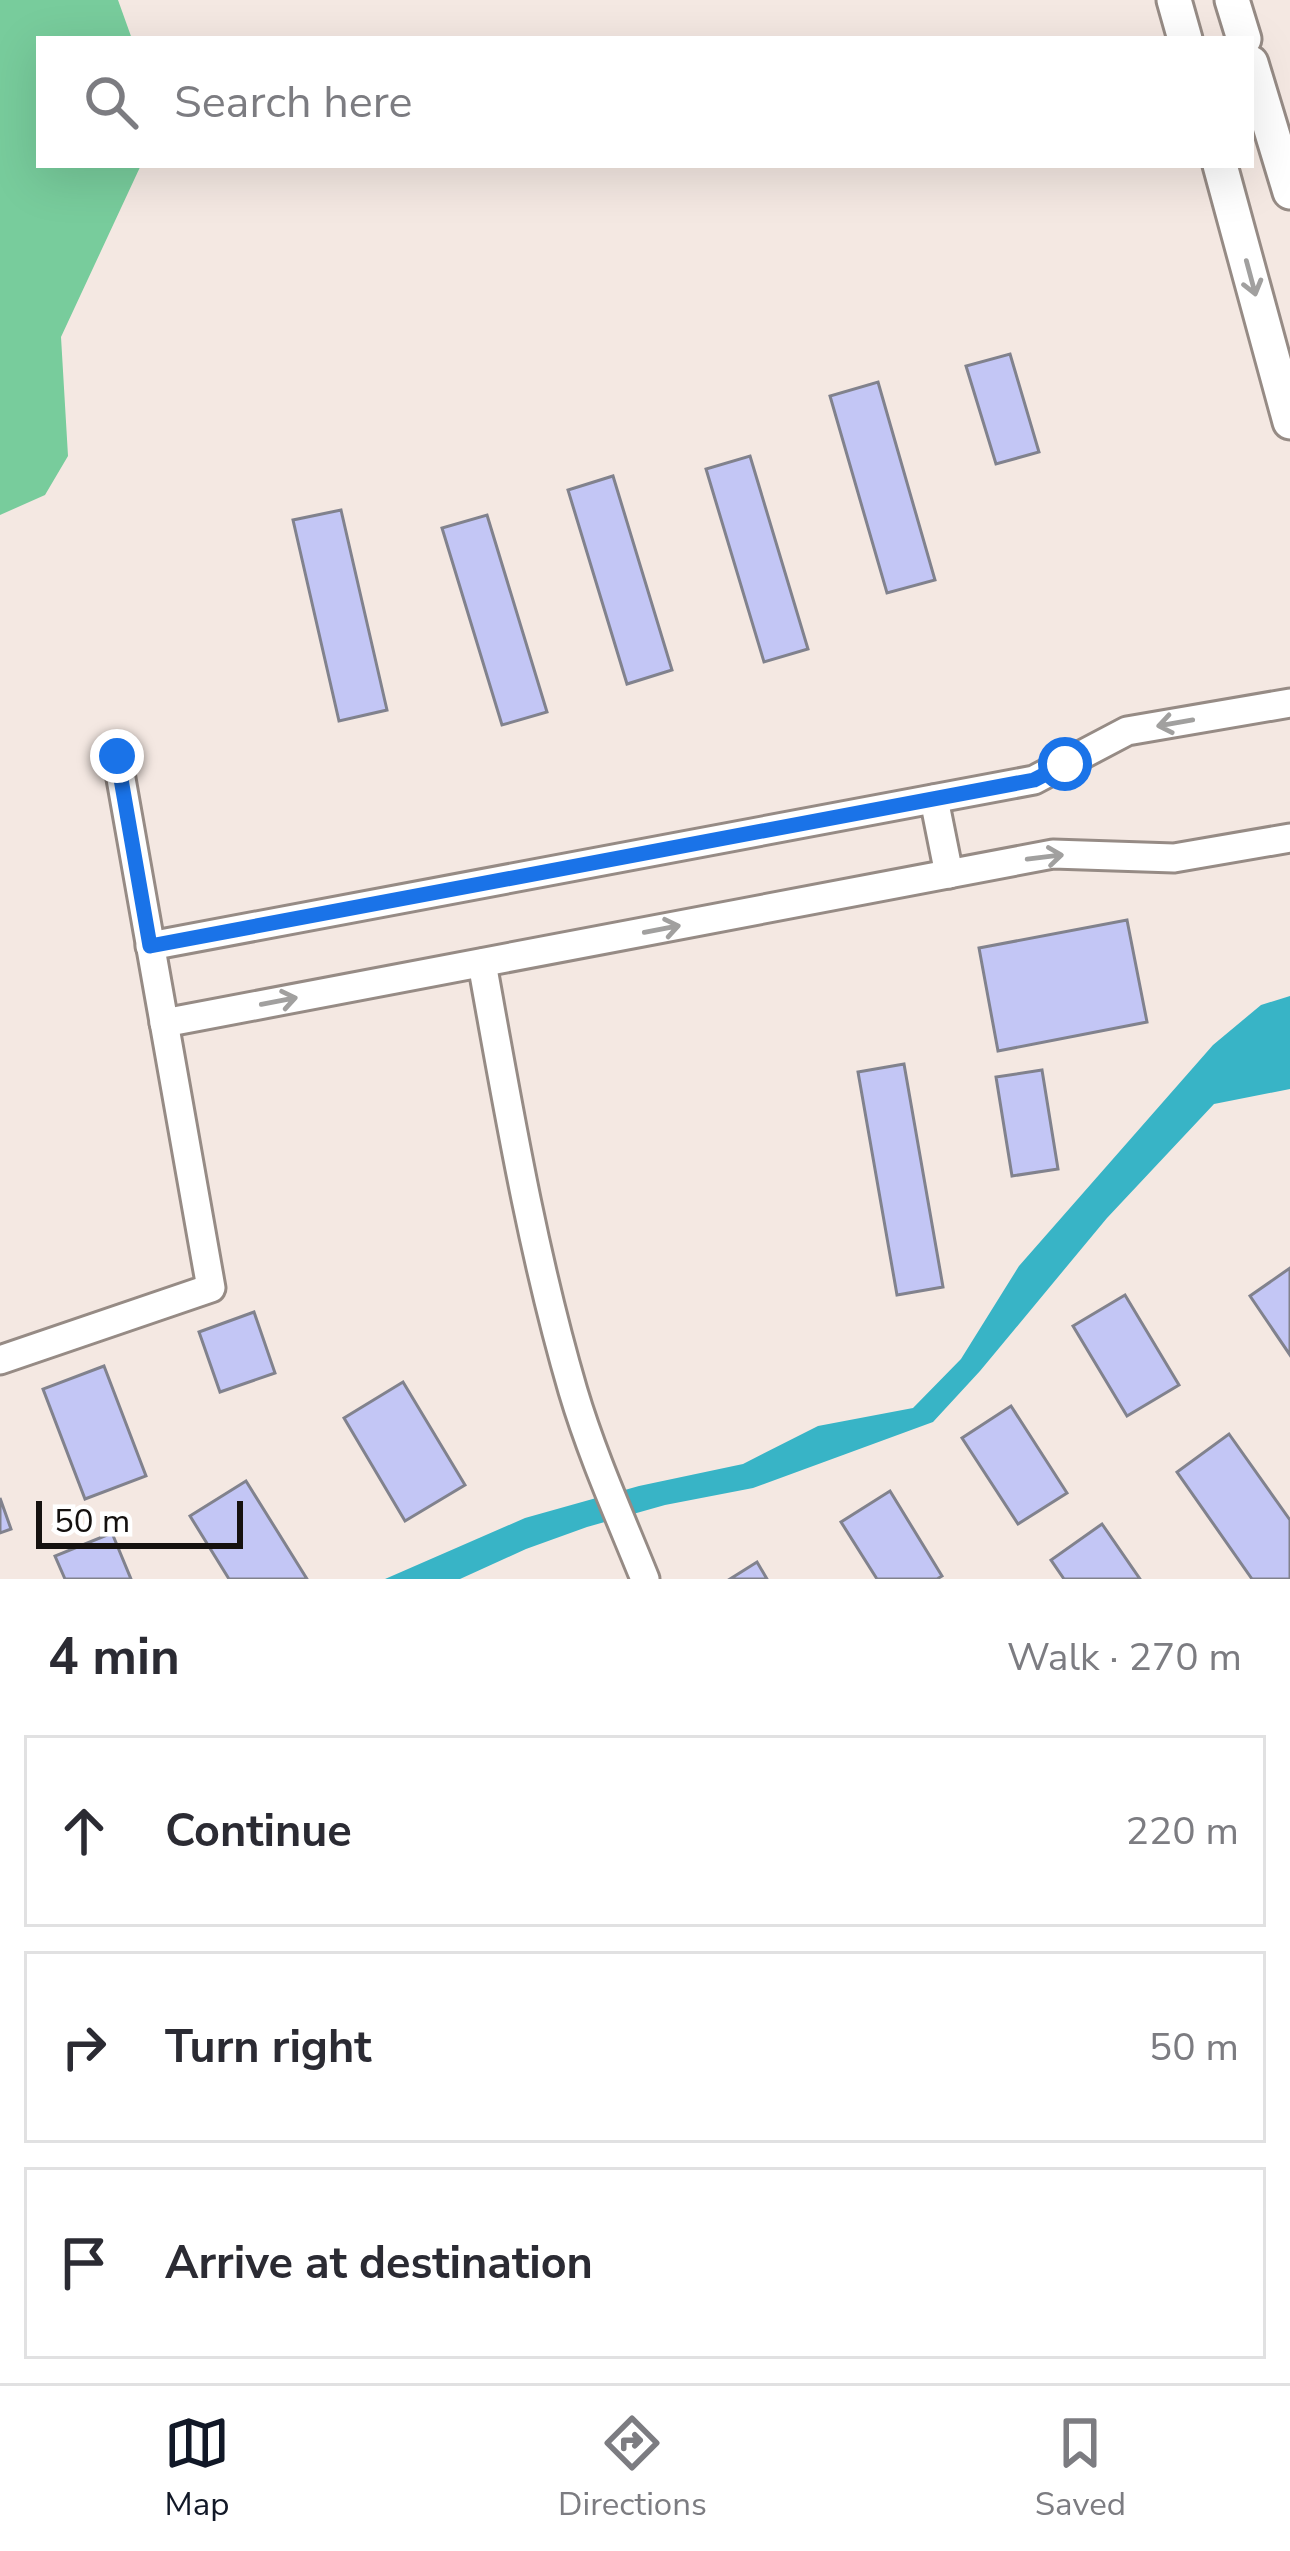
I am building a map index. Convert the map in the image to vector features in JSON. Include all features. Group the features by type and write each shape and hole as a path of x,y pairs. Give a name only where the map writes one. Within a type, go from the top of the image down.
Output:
{"main road":[{"path":"1174,0 1184,36"},
{"path":"1232,0 1243,36"},
{"path":"1254,74 1290,192"},
{"path":"1221,168 1290,422"}],"street":[{"path":"150,946 1034,780 1127,730 1290,703"},
{"path":"0,1360 211,1288 117,756"},
{"path":"934,799 949,874"},
{"path":"164,1023 1053,854 1174,858 1290,838"},
{"path":"482,963 548,1300 575,1397 645,1579"}],"green space":[{"path":"0,0 118,0 131,36 36,36 36,168 140,168 61,337 68,456 45,495 0,515"}],"water":[{"path":"1290,996 1290,1089 1214,1104 1107,1218 933,1422 753,1488 587,1527 460,1579 385,1579 525,1518 639,1486 743,1464 818,1426 913,1408 961,1359 1019,1266 1213,1045 1261,1005"}],"building":[{"path":"1010,354 1039,452 996,464 966,366"},
{"path":"878,382 935,580 887,593 830,396"},
{"path":"750,456 808,649 764,662 706,469"},
{"path":"613,476 672,670 627,684 568,490"},
{"path":"341,510 387,710 339,721 293,520"},
{"path":"487,515 547,712 502,725 442,528"},
{"path":"1127,920 1147,1022 998,1051 979,948"},
{"path":"904,1064 943,1287 897,1295 858,1072"},
{"path":"1042,1070 1058,1169 1012,1176 996,1077"},
{"path":"1290,1268 1290,1355 1250,1296"},
{"path":"1125,1295 1179,1385 1127,1416 1073,1326"},
{"path":"254,1312 275,1373 220,1392 199,1332"},
{"path":"104,1366 146,1476 85,1499 43,1389"},
{"path":"403,1382 465,1485 405,1521 344,1418"},
{"path":"1011,1406 1067,1493 1018,1524 962,1438"},
{"path":"1229,1434 1290,1520 1290,1579 1252,1579 1177,1472"},
{"path":"246,1481 307,1579 229,1579 190,1516"},
{"path":"890,1491 942,1576 937,1579 877,1579 841,1522"},
{"path":"0,1498 11,1529 0,1533"},
{"path":"1102,1524 1140,1579 1064,1579 1051,1560"},
{"path":"112,1533 131,1579 65,1579 55,1556"},
{"path":"757,1562 767,1579 730,1579"}],"route":[{"path":"117,756 150,946 1034,780 1065,764"}]}
